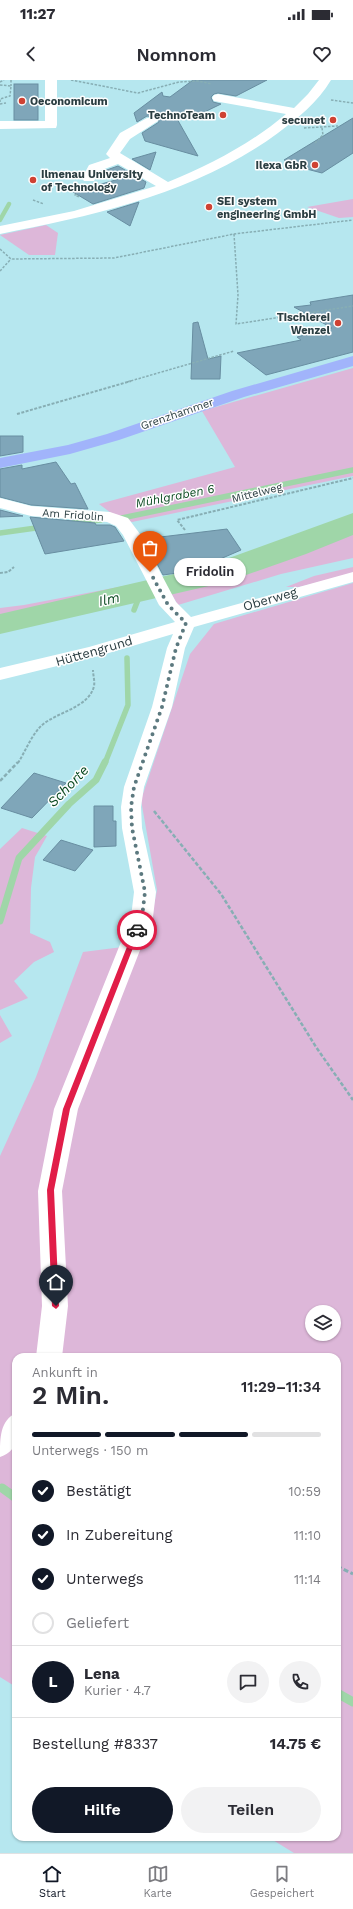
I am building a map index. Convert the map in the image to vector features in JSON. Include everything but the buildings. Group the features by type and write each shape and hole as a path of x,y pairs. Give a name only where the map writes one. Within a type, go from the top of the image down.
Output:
{"main road":[{"name":"Grenzhammer","path":"0,463 70,449 238,394 353,361"}],"street":[{"path":"0,125 51,124 51,80"},
{"path":"0,230 106,206 168,187 229,158 282,124 312,98 325,80"},
{"path":"218,98 296,112"},
{"path":"152,121 129,133 121,140 113,152 119,159 168,187"},
{"path":"89,178 94,168 119,159"},
{"path":"22,226 21,220 25,212"},
{"name":"Am Fridolin","path":"0,503 31,511 116,520 131,534 168,605 186,623"},
{"name":"Oberweg","path":"186,623 353,577"},
{"path":"50,1353 56,1306 50,1190 66,1109 142,917 145,892 132,828 131,807 134,787 162,707 176,648 186,623"},
{"name":"Hüttengrund","path":"0,674 87,653 186,623"},
{"path":"0,1446 12,1430"}],"path":[{"path":"0,82 4,80"},
{"path":"6,103 0,103 0,99 10,96 11,80"},
{"path":"71,80 138,93 185,82 214,84"},
{"path":"0,85 10,86"},
{"path":"282,124 308,129 338,126"},
{"path":"315,143 323,135 322,128"},
{"path":"0,250 10,259 114,258 234,234 353,220"},
{"path":"234,234 238,295 236,324 353,306"},
{"path":"0,271 10,259"},
{"path":"17,414 234,352"},
{"name":"Mittelweg","path":"185,530 177,520 353,478"},
{"path":"0,573 8,572 14,567"},
{"path":"0,781 17,764 40,727 54,716 81,703 90,694 94,685 94,675 93,666 87,653"},
{"path":"134,787 221,894 316,1047 353,1100"},
{"path":"341,1568 353,1574"}],"shaded area":[{"path":"353,199 353,217 339,218 307,207"},
{"path":"46,225 58,233 55,255 29,255 0,235"},
{"path":"353,368 353,476 132,522 111,513 99,504 235,467 202,411"},
{"path":"353,518 353,558 281,574 178,605 163,581 218,578 288,543"},
{"path":"353,567 353,574 299,587 286,587 314,576"},
{"path":"150,581 151,598 0,627 0,608 24,605"},
{"path":"353,583 353,1853 294,1853 274,1841 341,1841 341,1353 12,1353 12,1684 0,1677 0,1156 36,1077 83,952 146,944 157,890 141,800 190,654 214,624"},
{"path":"22,828 47,836 35,857 31,888 30,933 50,942 54,952 34,962 14,981 28,998 0,1010 0,849"},
{"path":"0,1015 12,1036 0,1043"}],"waterway":[{"path":"0,220 9,204"},
{"name":"Mühlgraben 6","path":"117,519 353,470"},
{"name":"Mühlgraben 6","path":"73,523 101,520"},
{"name":"Ilm","path":"0,624 214,575 294,547 353,523"},
{"name":"Mühlgraben 6","path":"0,533 43,527"},
{"name":"Schorte","path":"134,610 141,592"},
{"name":"Schorte","path":"105,763 128,705 127,658"},
{"name":"Schorte","path":"0,921 19,858 69,804 96,780 105,762"},
{"path":"2,1488 12,1495"},
{"path":"341,1695 353,1702"}],"way so far":[{"path":"137,930 142,917 145,892 132,828 131,807 134,787 162,707 176,648 186,623 168,605 150,572"}],"place":[{"name":"Oeconomicum","path":"22,101"},
{"name":"TechnoTeam","path":"223,115"},
{"name":"secunet","path":"333,120"},
{"name":"Ilexa GbR","path":"315,165"},
{"name":"Ilmenau University of Technology","path":"33,180"},
{"name":"SEI system engineering GmbH","path":"209,207"},
{"name":"Tischlerei Wenzel","path":"338,323"},
{"name":"Fridolin","path":"150,572"}],"route":[{"path":"56,1306 50,1190 66,1109 137,930"}]}
